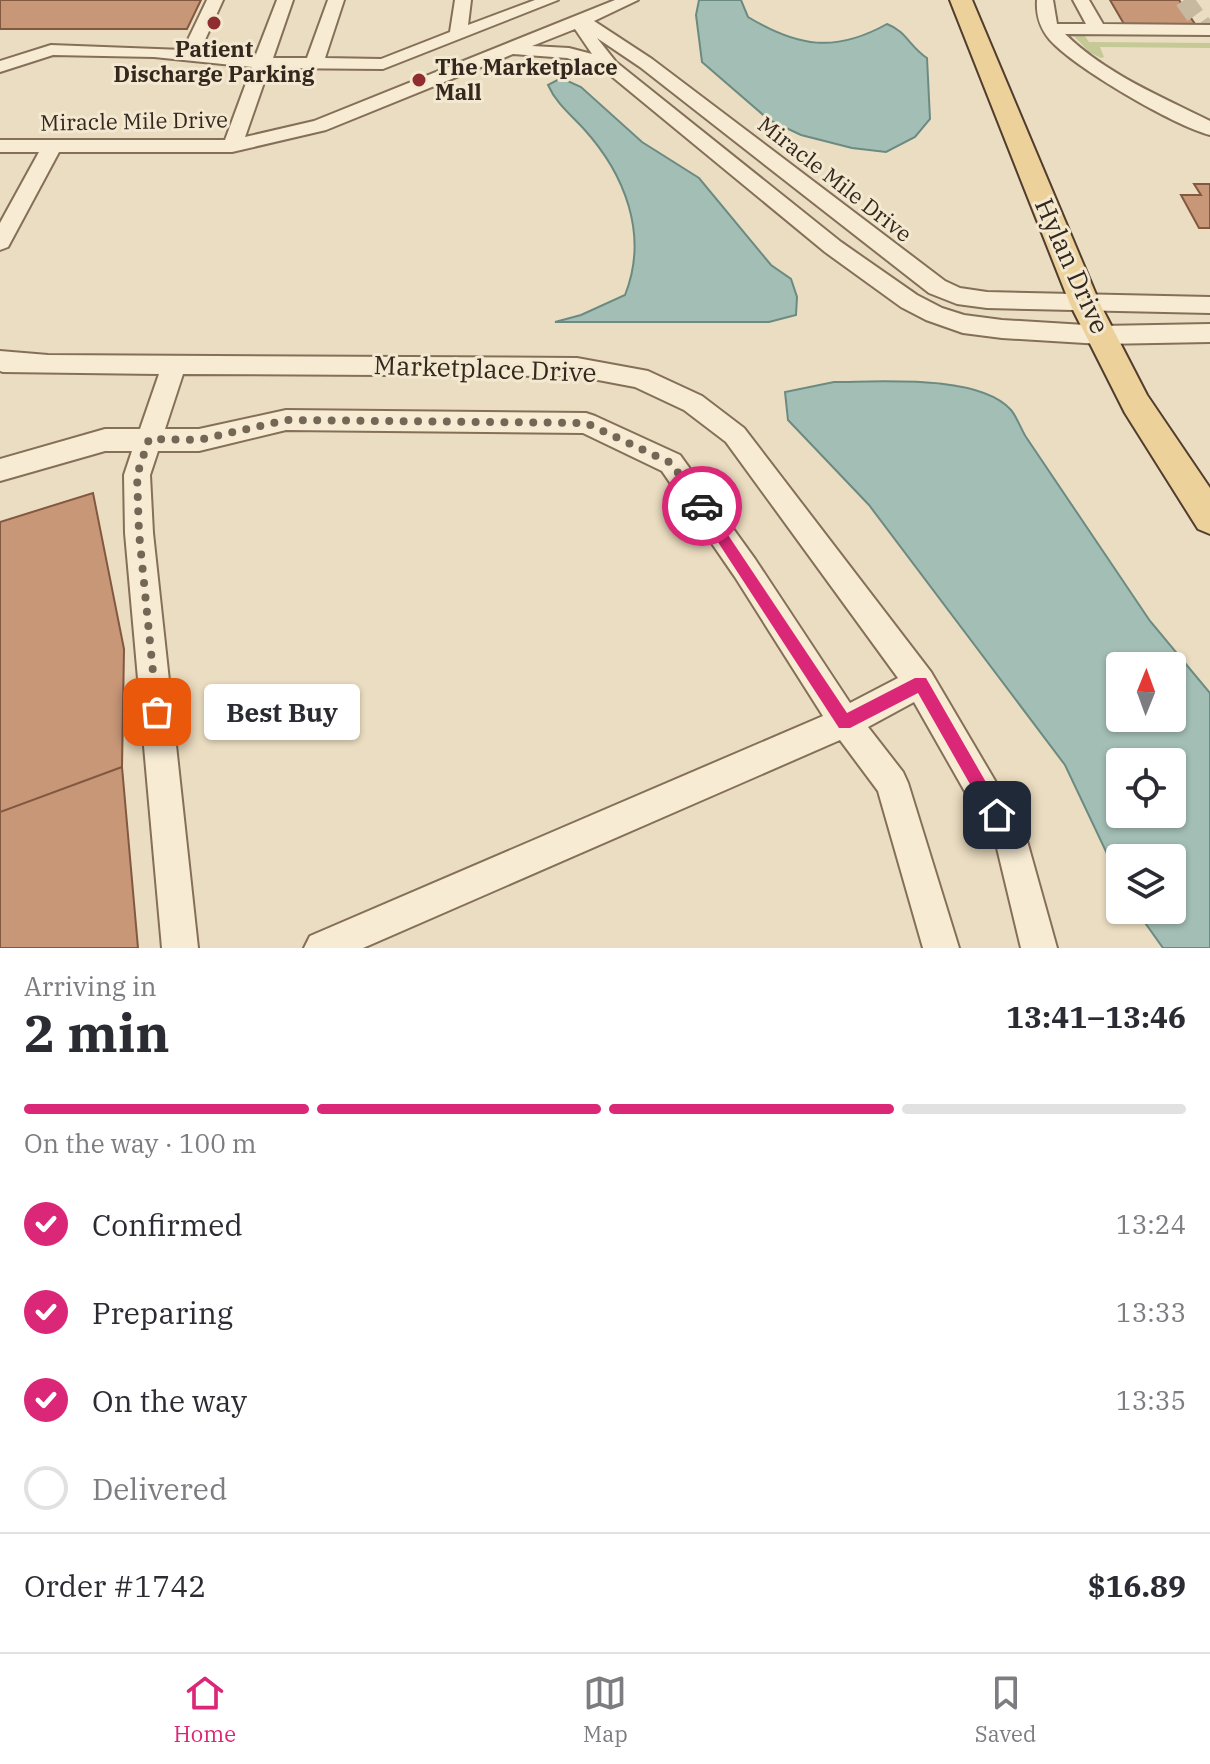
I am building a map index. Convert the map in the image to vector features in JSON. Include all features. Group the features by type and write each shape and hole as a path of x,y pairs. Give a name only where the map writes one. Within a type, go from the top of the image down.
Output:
{"main road":[{"name":"Hylan Drive","path":"961,0 1085,304 1136,404 1210,518"}],"street":[{"path":"189,56 215,0"},
{"path":"232,146 285,0"},
{"path":"314,64 336,0"},
{"path":"458,35 463,0"},
{"path":"0,67 51,50 154,52 262,63 383,64 550,0"},
{"path":"639,0 628,14 629,35 646,63"},
{"path":"1045,0 1046,19 1067,47 1112,79 1210,129"},
{"path":"1081,0 1097,29"},
{"name":"Miracle Mile Drive","path":"0,146 232,146 319,126 582,20 628,14"},
{"path":"582,20 584,33 610,66 833,247 909,301 934,314 963,324 1101,335 1210,333"},
{"name":"Miracle Mile Drive","path":"582,20 646,63 937,287 957,296 987,300 1210,305"},
{"path":"1053,29 1210,30"},
{"path":"498,53 547,50 569,53 610,66"},
{"path":"0,242 52,147"},
{"name":"Marketplace Drive","path":"0,360 3,363 577,367 639,378 693,403 735,435 920,683 1012,842 1039,948"},
{"path":"174,364 137,475 139,533 180,948"},
{"path":"0,470 105,440 199,440 286,420 586,423 671,463 745,568 845,722 892,783 941,948"},
{"path":"322,948 845,722 920,683"}],"green space":[{"path":"1082,32 1089,42 1210,43 1210,48 1100,47 1104,57 1101,58 1089,52 1073,35"}],"water":[{"path":"699,0 741,0 748,17 784,35 817,43 850,39 887,24 893,27 927,58 930,119 915,137 886,152 852,148 801,135 769,120 702,62 696,15"},
{"path":"561,78 581,87 642,142 699,178 771,265 791,279 797,297 796,315 769,322 555,322 581,315 625,295 634,250 629,206 611,165 559,103 548,85"},
{"path":"901,381 953,385 996,398 1011,410 1150,621 1176,652 1106,652 1106,732 1186,732 1186,664 1210,693 1210,948 1163,948 1146,924 1186,924 1186,844 1106,844 1106,851 1065,765 869,505 788,420 785,392 834,382"}],"building":[{"path":"0,0 201,0 187,29 0,29"},
{"path":"1110,0 1179,0 1195,24 1124,24"},
{"path":"1194,184 1210,184 1210,228 1199,228 1181,195 1201,195"},
{"path":"93,493 124,649 122,767 0,812 0,522"},
{"path":"122,767 138,948 0,948 0,812"}],"tunnel":[{"path":"1184,0 1206,30"}],"way so far":[{"path":"157,712 139,533 137,475 149,439 199,440 286,420 586,423 671,463 702,506"}],"place":[{"name":"Patient Discharge Parking","path":"214,23"},
{"name":"The Marketplace Mall","path":"419,80"},
{"name":"Best Buy","path":"157,712"}],"route":[{"path":"702,506 845,722 920,683 997,815"}]}
